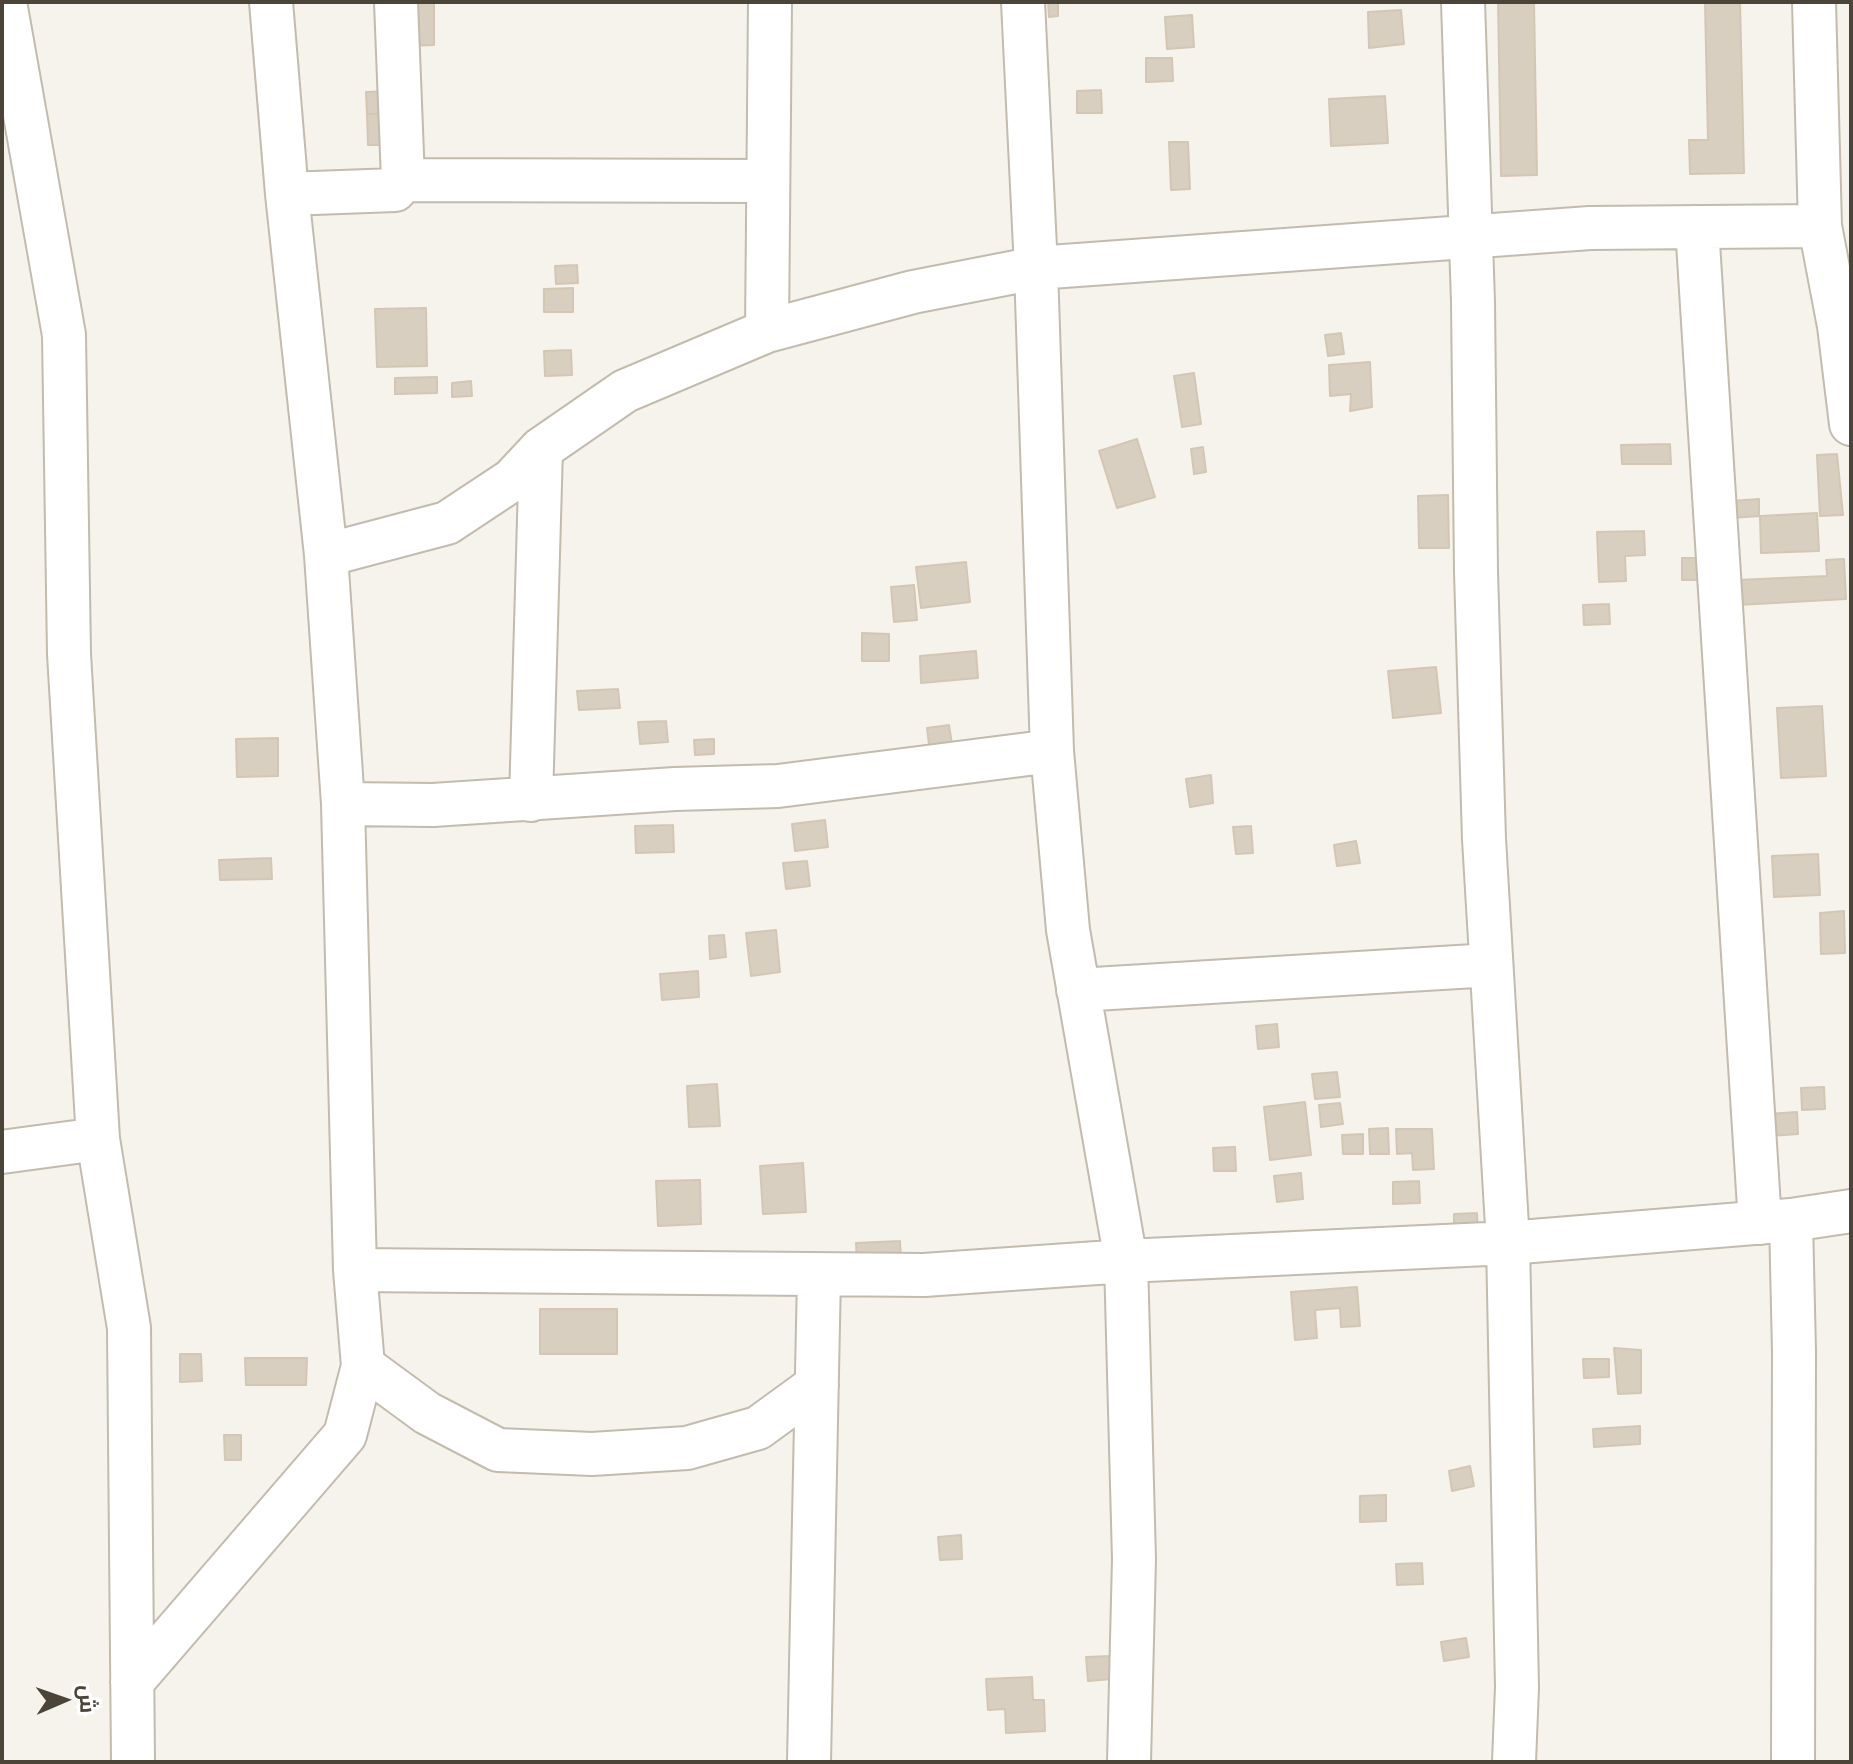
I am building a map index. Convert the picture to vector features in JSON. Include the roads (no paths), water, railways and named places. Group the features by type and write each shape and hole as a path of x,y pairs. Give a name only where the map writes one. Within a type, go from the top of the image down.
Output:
{"street":[{"path":"5,2 64,335 69,654 98,1139 129,1328 133,1762"},
{"path":"132,1682 345,1435 363,1366 355,1270 343,804 326,555 287,194 271,2"},
{"path":"287,194 395,190 403,180 396,2"},
{"path":"767,331 770,2"},
{"path":"1023,2 1036,268 1052,751 1068,930 1126,1261 1134,1559 1129,1762"},
{"path":"1463,2 1483,808 1508,1243 1517,1687 1514,1762"},
{"path":"1814,2 1820,226 1845,330 1851,424"},
{"path":"403,180 768,181"},
{"path":"326,555 447,523 512,480 541,449 625,391 767,331 913,292 1036,268 1471,236 1590,228 1820,226"},
{"path":"1697,227 1775,1222 1794,1352 1793,1762"},
{"path":"531,800 541,449"},
{"path":"343,804 433,805 675,789 778,786 1052,751"},
{"path":"1078,990 1491,965"},
{"path":"2,1152 98,1139"},
{"path":"355,1270 924,1275 1126,1261 1508,1243 1775,1222 1851,1211"},
{"path":"809,1762 819,1276"},
{"path":"363,1366 427,1413 498,1450 592,1454 687,1448 758,1428 817,1385"}]}
